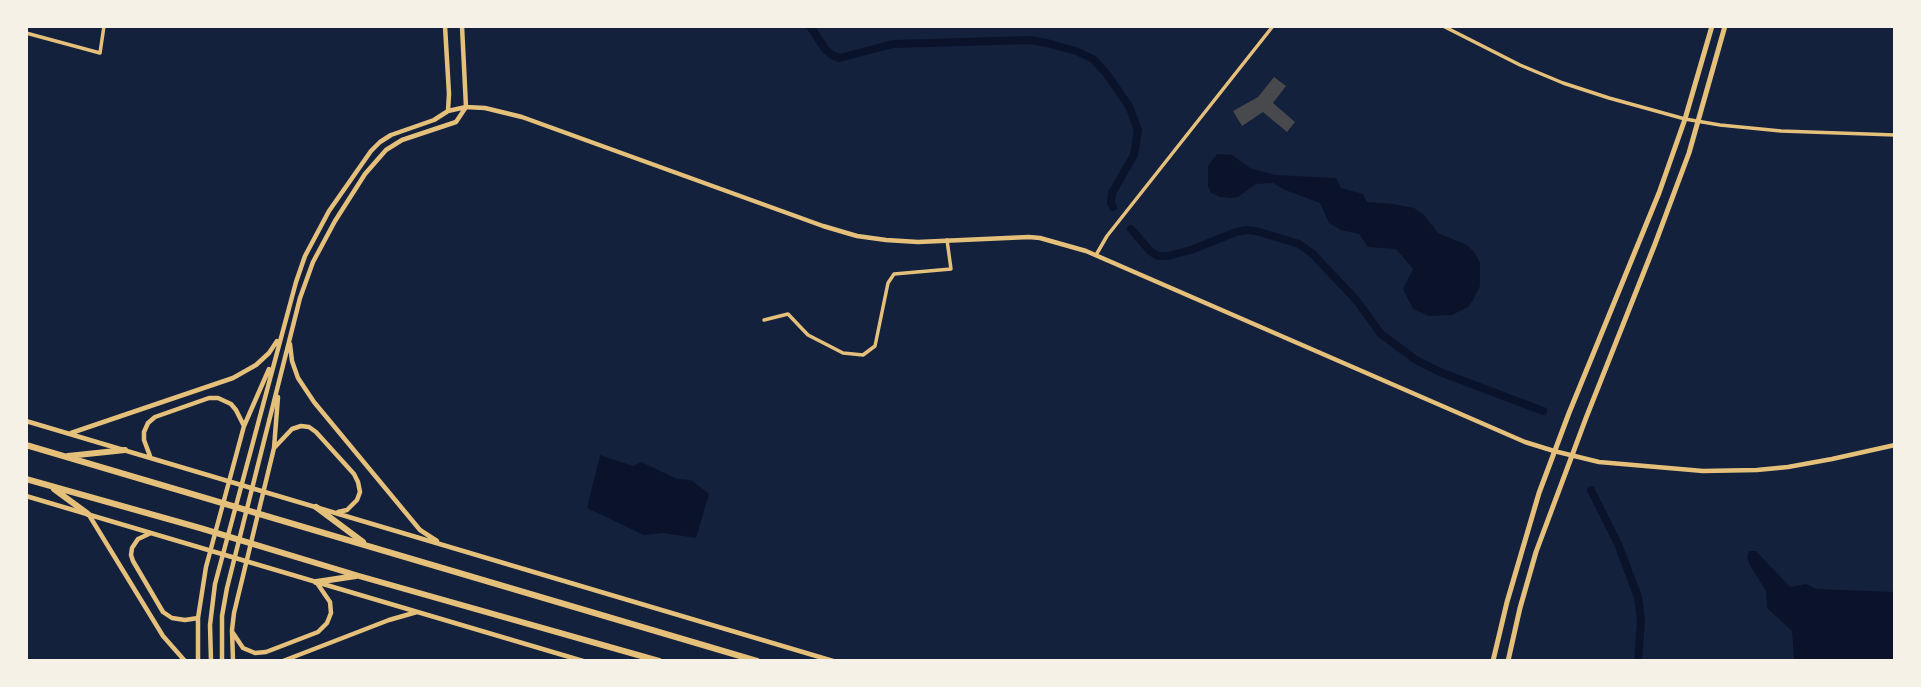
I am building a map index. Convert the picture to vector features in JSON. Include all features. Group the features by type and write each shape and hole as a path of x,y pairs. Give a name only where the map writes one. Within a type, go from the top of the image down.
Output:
{"highway":[{"path":"26,445 757,661"},
{"path":"62,456 125,450"},
{"path":"26,479 659,661"},
{"path":"49,486 89,514"},
{"path":"316,507 367,546"},
{"path":"316,582 359,576"}],"main road":[{"path":"1493,660 1522,547 1554,451 1642,239 1685,119 1712,26"},
{"path":"1508,661 1536,552 1673,199 1725,26"}],"street":[{"path":"26,33 100,53 104,26"},
{"path":"445,26 448,111"},
{"path":"222,661 222,616 227,588 300,299 313,262 365,174 386,149 402,140 456,122 466,107 462,26"},
{"path":"1096,255 1107,236 1273,26"},
{"path":"1443,26 1466,40 1563,83 1685,119 1781,131 1895,135"},
{"path":"211,661 210,625 215,584 275,356 305,256 329,211 380,142 391,135 434,120 448,111 466,107 485,108 522,117 844,233 902,241 1040,238 1096,255 1525,442 1599,462 1669,470 1732,471 1788,467 1895,444"},
{"path":"764,320 788,314 808,335 843,353 863,355 875,346 888,283 894,274 951,269 947,240"},
{"path":"69,434 233,378 256,365 280,338"},
{"path":"289,341 298,378 314,402 420,530 440,544"},
{"path":"198,661 198,618 206,567 244,426 275,356"},
{"path":"233,661 232,630 238,593 274,448 279,387"},
{"path":"150,457 144,440 148,423 155,417 209,398 218,398 231,404 244,426"},
{"path":"26,421 833,661"},
{"path":"274,448 292,429 301,426 316,432 355,474 358,482 360,492 356,500 347,510 337,513"},
{"path":"26,496 583,661"},
{"path":"89,514 163,636 185,661"},
{"path":"150,533 138,539 132,548 133,561 163,612 172,618 198,618"},
{"path":"232,630 243,648 256,653 266,652 318,632 327,623 331,612 330,602 316,582"},
{"path":"283,661 389,620 417,612"}],"water":[{"path":"1217,154 1232,155 1250,168 1275,175 1336,178 1341,188 1363,194 1367,202 1414,208 1423,214 1438,233 1467,245 1475,253 1480,263 1480,286 1473,300 1468,307 1452,315 1429,316 1413,309 1403,289 1413,269 1396,249 1368,247 1359,234 1341,230 1329,223 1320,203 1273,183 1256,184 1238,197 1220,197 1211,193 1208,186 1208,166"},
{"path":"600,455 633,466 641,462 677,479 691,480 709,494 696,538 663,533 644,535 587,508"},
{"path":"1749,551 1756,551 1790,587 1806,584 1816,589 1895,592 1895,661 1796,661 1792,631 1767,608 1766,591 1747,558"}],"building":[{"path":"1274,77 1286,86 1273,103 1295,122 1287,132 1263,112 1242,126 1233,111 1258,97"}],"waterway":[{"path":"810,26 825,49 839,58 893,44 1030,40 1076,51 1093,59 1129,106 1138,130 1134,155 1112,193 1113,207"},
{"path":"1131,229 1150,251 1158,256 1191,250 1246,230 1299,244 1313,254 1357,301 1381,334 1416,360 1440,372 1543,411"},
{"path":"1591,490 1618,544 1638,597 1641,620 1638,661"}]}
